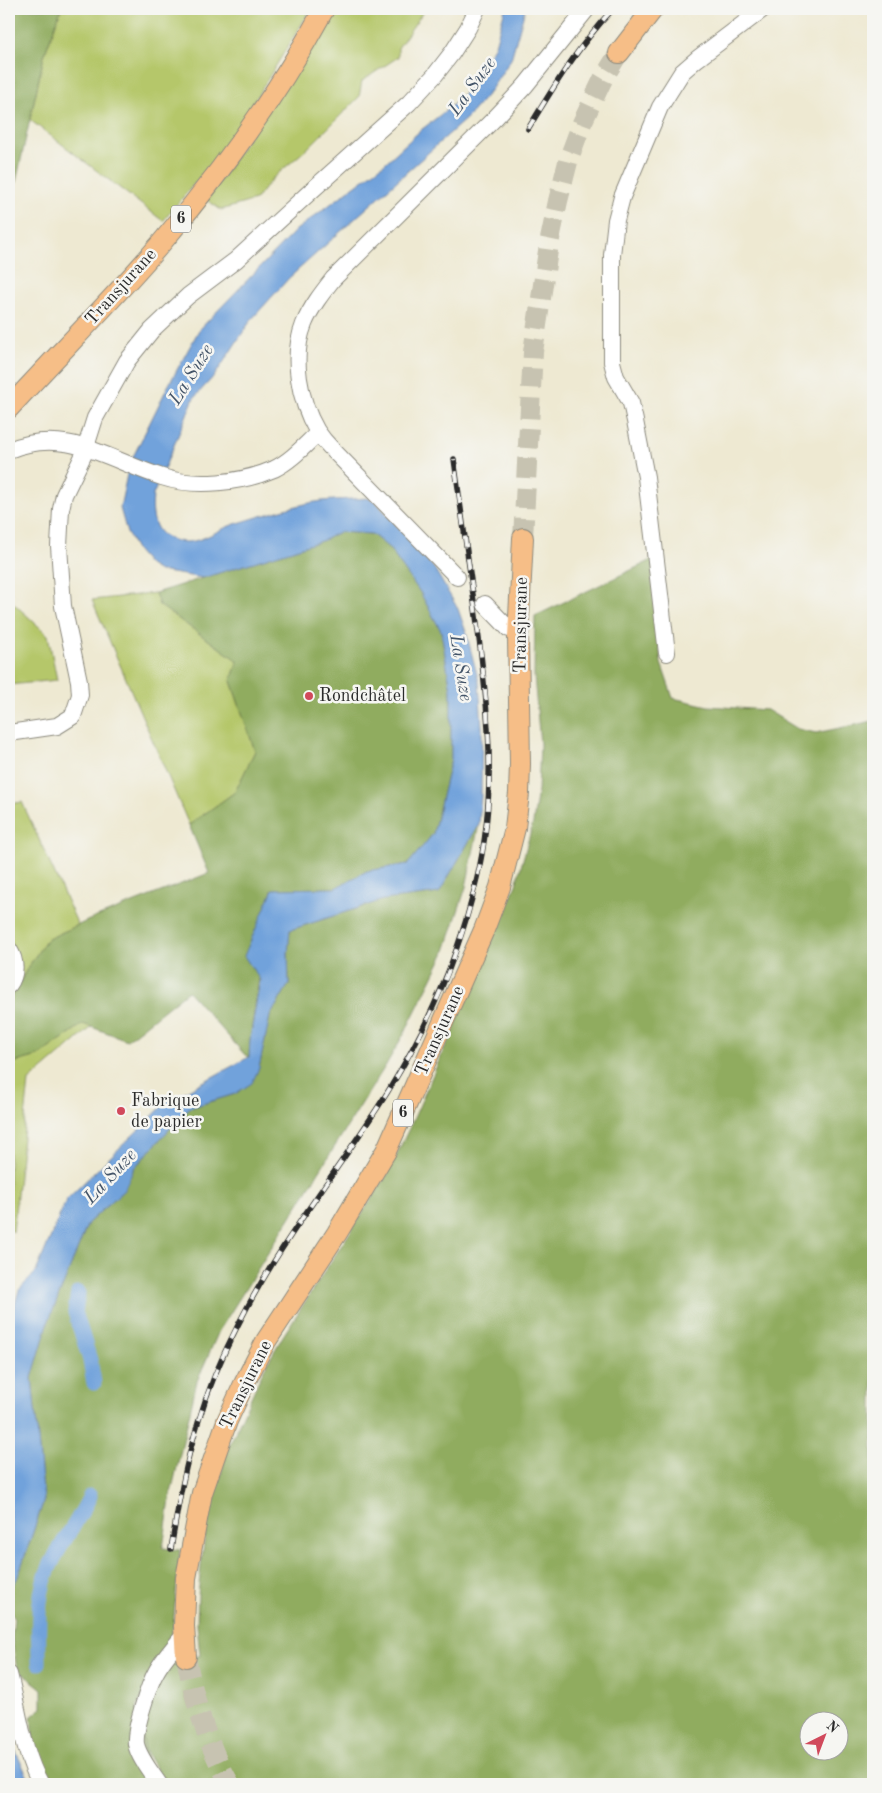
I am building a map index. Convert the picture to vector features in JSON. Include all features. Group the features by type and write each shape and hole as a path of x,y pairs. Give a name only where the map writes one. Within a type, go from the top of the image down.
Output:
{"main road":[{"name":"Transjurane","path":"9,408 122,288 201,195 267,106 324,9"},
{"path":"619,54 653,9"},
{"name":"Transjurane","path":"186,1657 184,1635 186,1578 202,1493 228,1421 266,1341 337,1233 386,1151 480,939 500,887 515,828 519,793 518,637 523,538"}],"street":[{"path":"9,733 57,726 73,716 80,695 79,681 63,606 58,530 60,509 64,495 85,448 94,418 127,361 152,330 188,296 236,260 409,103 435,76 452,53 468,28 477,9"},
{"path":"457,577 318,433 308,414 302,395 298,360 304,326 316,302 339,273 496,117 525,86 587,9"},
{"path":"667,653 646,478 636,420 632,403 616,377 612,362 612,255 616,220 622,197 660,107 670,89 682,72 697,59 763,9"},
{"path":"9,450 25,443 51,440 85,448 162,477 180,482 203,484 255,475 275,468 289,459 318,433"},
{"path":"485,604 509,629"},
{"path":"9,949 15,963 14,979 9,985"},
{"path":"159,1784 145,1764 136,1743 137,1728 155,1674 184,1635"},
{"path":"9,1674 20,1722 34,1770 41,1784"}],"green space":[{"path":"9,9 61,9 44,56 9,214"},
{"path":"61,9 311,9 256,98 215,159 163,221 30,120 44,56"},
{"path":"333,9 425,9 398,48 398,57 362,81 359,97 309,147 273,178 255,200 221,210 207,200"},
{"path":"339,532 372,534 389,548 420,592 441,631 451,690 451,759 433,834 408,864 367,871 336,888 272,889 249,1057 245,1055 188,991 127,1040 83,1024 38,1056 9,1064 9,1001 46,940 89,920 209,873 189,825 235,792 255,751 231,681 238,661 159,605 155,593 324,540"},
{"path":"652,560 661,663 673,698 708,706 767,710 798,729 816,733 873,721 873,1784 166,1784 146,1752 143,1732 152,1699 169,1660 178,1656 200,1656 197,1625 202,1557 206,1529 228,1448 263,1371 283,1336 387,1175 414,1118 516,885 533,823 538,790 540,744 534,676 535,616"},
{"path":"155,593 159,605 238,661 231,681 255,751 235,792 189,825 92,600"},
{"path":"9,599 48,635 57,680 9,685"},
{"path":"22,802 78,925 46,940 9,1001 9,804"},
{"path":"479,824 466,887 444,954 405,1032 219,1331 197,1381 171,1493 163,1548 180,1550 172,1637 137,1707 151,1784 50,1784 34,1751 31,1717 42,1708 42,1689 17,1669 12,1639 14,1617 9,1611 9,1590 17,1579 44,1500 32,1378 49,1320 88,1223 124,1190 134,1168 189,1108 235,1094 259,1068 270,1016 289,984 288,953 290,930 383,900 439,893"},
{"path":"83,1024 92,1027 29,1081 13,1232 9,1229 9,1064 38,1056"}],"water":[{"name":"La Suze","path":"505,9 525,9 511,59 490,91 468,117 289,278 251,320 215,375 194,398 153,495 152,503 153,517 158,530 169,538 185,542 207,537 235,524 313,502 367,498 375,501 434,568 458,609 466,632 479,682 482,728 479,824 439,893 383,900 290,930 288,953 289,984 270,1016 259,1068 252,1083 235,1094 189,1108 134,1168 124,1190 88,1223 49,1320 32,1378 44,1500 17,1579 9,1590 9,1325 19,1290 36,1272 66,1200 168,1101 249,1057 260,980 244,956 273,889 335,888 367,871 408,864 433,834 451,759 451,690 441,631 420,592 389,548 372,534 339,532 324,540 203,578 159,571 149,565 137,551 127,533 120,508 129,465 167,388 199,330 296,230 384,164 421,130 458,101 478,74 495,45"},
{"path":"9,1737 31,1784 12,1784 9,1775"}],"waterway":[{"path":"78,1293 75,1312 90,1360 94,1383"},
{"path":"39,1663 39,1613 42,1588 51,1564 90,1496"}],"tunnel":[{"path":"523,538 533,352 549,244 569,158 582,123 603,79 619,53"},
{"path":"186,1657 193,1691 208,1738 230,1784"}],"railway":[{"path":"528,129 578,51 613,9"},
{"path":"171,1549 182,1485 193,1438 206,1398 226,1349 272,1265 387,1093 416,1042 452,963 470,907 483,845 487,813 489,747 480,649 454,459"}],"place":[{"name":"Rondchâtel","path":"309,696"},
{"name":"Fabrique de papier","path":"121,1111"}]}
